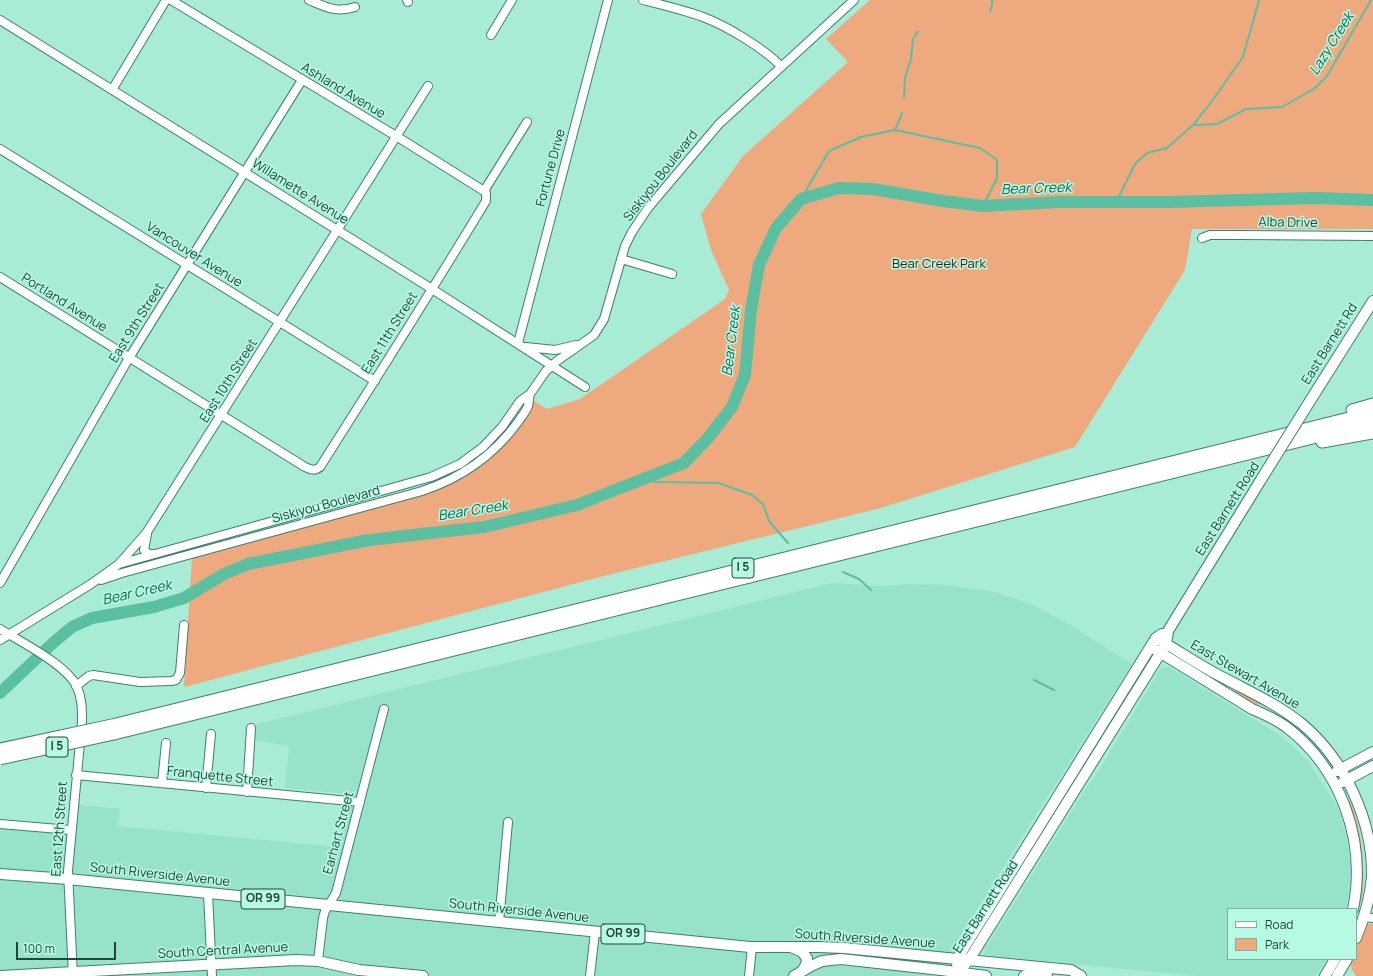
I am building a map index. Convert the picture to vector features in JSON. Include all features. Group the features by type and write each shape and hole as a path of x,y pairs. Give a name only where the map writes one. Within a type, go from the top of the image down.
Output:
{"highway":[{"path":"1270,437 1373,404"},
{"name":"I 5","path":"0,759 113,729 1373,412"},
{"name":"I 5","path":"0,749 113,729 1373,423"},
{"path":"1262,450 1373,433"}],"main road":[{"name":"East Barnett Rd","path":"1310,401 1373,301"},
{"name":"East Barnett Road","path":"956,974 957,959 1153,642 1168,631 1310,401"},
{"name":"East Barnett Road","path":"956,974 969,960 1161,653 1166,644 1168,631"},
{"name":"East Stewart Avenue","path":"1153,642 1166,644 1222,678 1265,699 1292,717 1318,739 1342,769 1359,803 1371,854 1372,876 1368,918 1357,936"},
{"name":"East Stewart Avenue","path":"1153,642 1161,653 1252,709 1285,726 1300,738 1312,751 1330,775 1336,787 1346,811 1354,839 1356,855 1356,890 1353,908"},
{"path":"1330,775 1373,752"},
{"path":"1336,787 1373,766"},
{"path":"1017,884 1013,882 1013,878 1029,853 1030,841"},
{"name":"South Riverside Avenue","path":"0,874 68,879 752,947 844,948 1071,970 1081,976"},
{"path":"788,947 801,951 807,958 806,965 798,973"},
{"name":"South Riverside Avenue","path":"798,973 822,961 841,959 956,974 986,976"},
{"name":"South Central Avenue","path":"0,976 72,974 288,960 318,961 359,970 423,976"},
{"path":"1325,976 1334,960"},
{"path":"1337,976 1346,961"},
{"path":"1346,961 1346,972 1348,976"},
{"path":"1024,976 1033,973 1050,974 1052,968"}],"street":[{"path":"112,90 166,0"},
{"name":"Ashland Avenue","path":"171,0 484,191"},
{"path":"309,0 337,10 346,10 355,7"},
{"path":"491,35 512,0"},
{"name":"Fortune Drive","path":"521,345 608,0"},
{"path":"643,0 705,18 722,26 763,50 781,66"},
{"name":"Siskiyou Boulevard","path":"119,564 441,474 468,459 488,442 502,427 520,401 530,394 552,365 586,342 598,330 604,319 621,259 632,232 640,219 686,162 718,124 854,0"},
{"name":"Willamette Avenue","path":"0,20 432,288 585,387"},
{"name":"East 9th Street","path":"0,582 129,358 302,80"},
{"name":"East 10th Street","path":"0,640 91,584 119,564 147,532 428,86"},
{"path":"484,191 527,122"},
{"name":"Vancouver Avenue","path":"0,149 375,381"},
{"name":"East 11th Street","path":"320,467 486,201 486,194 484,191"},
{"name":"Alba Drive","path":"1202,238 1210,235 1373,236"},
{"path":"621,259 672,274"},
{"name":"Portland Avenue","path":"0,277 305,467 312,470 316,470 320,467"},
{"path":"521,345 555,350 565,349 586,342"},
{"name":"Siskiyou Boulevard","path":"91,584 122,573 422,491 445,482 482,460 504,440 528,406 530,394"},
{"path":"147,532 144,550 149,554 155,554"},
{"path":"0,629 55,664 76,686 89,676 93,675 140,682 176,680 178,677 184,625"},
{"name":"East 12th Street","path":"72,974 68,871 82,712 81,698 76,686"},
{"name":"Earhart Street","path":"318,961 323,918 336,893 384,710"},
{"path":"247,792 251,728"},
{"path":"206,788 212,734"},
{"path":"162,783 166,743"},
{"name":"Franquette Street","path":"76,775 360,802"},
{"path":"499,922 508,822"},
{"path":"0,824 71,830"},
{"path":"208,893 212,976"},
{"path":"590,976 595,932"},
{"path":"749,976 752,947"}],"shaded area":[{"path":"833,583 875,586 912,584 945,585 991,591 1031,604 1067,623 1132,664 957,941 942,976 0,976 0,820 77,826 79,805 120,809 118,826 337,847 352,794 285,788 289,746 246,739 245,727"},
{"path":"1169,667 1281,736 1309,763 1337,806 1347,839 1350,861 1350,883 1346,908 1227,908 1227,960 1326,960 1316,976 1196,976 984,955 985,949 1085,790 1096,775 1161,668"}],"green space":[{"name":"Bear Creek Park","path":"870,0 1373,0 1373,229 1192,229 1185,270 1075,447 881,508 608,575 184,687 192,557 446,485 521,421 534,401 547,409 580,399 725,299 729,290 711,250 701,214 743,156 848,62 826,39"},
{"path":"1231,690 1244,693 1264,705 1250,703"},
{"path":"1348,799 1353,808 1357,821 1362,851 1363,882 1360,905"},
{"path":"1364,924 1373,924 1373,976 1356,976 1352,970 1349,960 1357,960 1357,941"}],"waterway":[{"path":"990,11 992,0"},
{"path":"1116,202 1135,164 1147,153 1167,148 1193,125 1212,101 1243,57 1259,0"},
{"name":"Lazy Creek","path":"1193,125 1217,124 1246,109 1282,107 1314,89 1327,76 1371,0"},
{"path":"904,97 905,78 911,59 913,39 918,31"},
{"path":"801,199 829,151 861,137 895,130 902,113"},
{"path":"895,130 980,148 997,160 997,178 983,206"},
{"name":"Bear Creek","path":"0,693 72,627 92,618 154,607 184,598 224,574 248,564 369,540 484,527 577,505 684,463 708,438 732,407 745,375 751,310 759,265 776,228 801,199 839,188 873,189 983,206 1059,202 1169,202 1315,198 1373,200"},
{"path":"642,479 655,482 719,483 752,495 763,504 769,521 788,543"},
{"path":"843,572 859,579 871,590"},
{"path":"1034,680 1054,690"}]}
